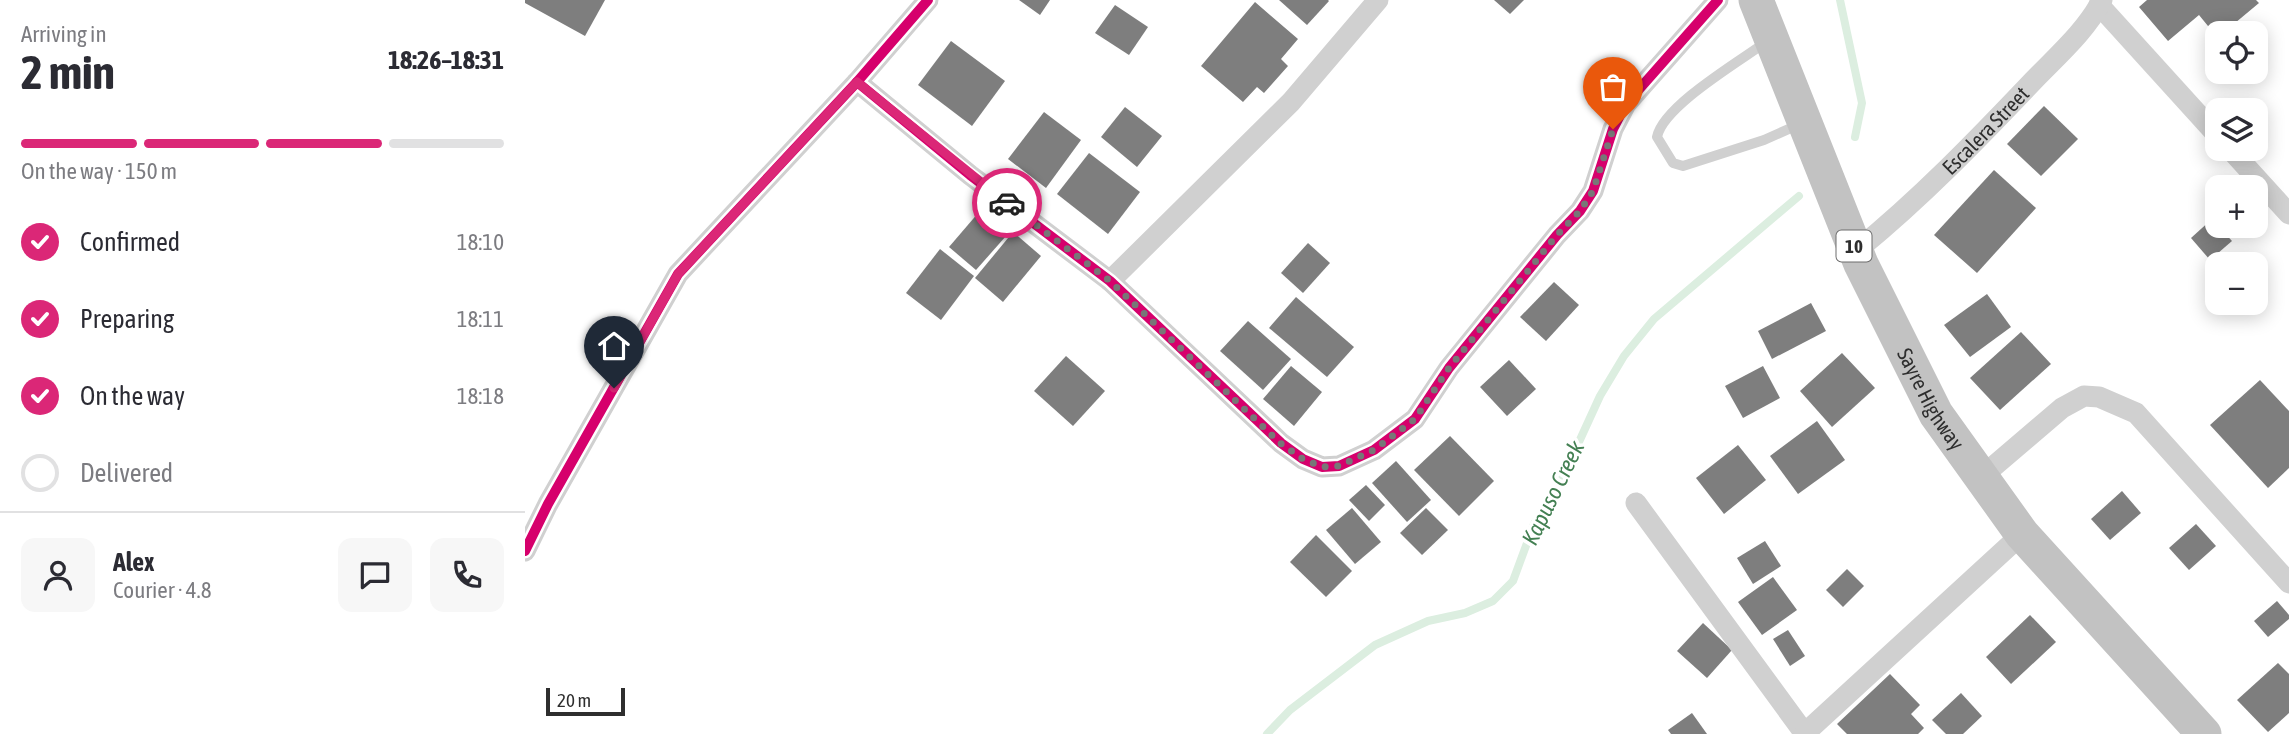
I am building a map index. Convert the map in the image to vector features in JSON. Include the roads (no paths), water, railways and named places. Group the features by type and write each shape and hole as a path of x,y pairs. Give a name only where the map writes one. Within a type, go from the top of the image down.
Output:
{"highway":[{"name":"Sayre Highway","path":"1756,0 1856,251 1903,354 1936,414 2022,534 2204,734"}],"street":[{"path":"525,551 548,504 678,274 857,82 928,0"},
{"path":"1110,281 1291,102 1378,0"},
{"path":"857,82 970,175 1110,281 1280,443 1303,459 1322,467 1355,460 1415,419 1449,368 1557,235 1580,211 1593,191 1613,129 1626,104 1718,0"},
{"path":"2100,3 2205,121"},
{"name":"Escalera Street","path":"1856,251 1918,198 2075,37 2100,3"},
{"path":"2241,161 2289,214"},
{"path":"1980,478 2062,408 2084,396 2099,397 2136,412 2289,583"},
{"path":"1636,503 1805,734 2022,534"}],"lane":[{"path":"1771,38 1683,103 1660,126 1657,137 1673,163 1682,166 1764,140 1805,122"}],"waterway":[{"name":"Kapuso Creek","path":"1840,0 1862,103 1855,137"},
{"name":"Kapuso Creek","path":"1267,734 1290,710 1375,645 1428,621 1465,613 1493,601 1513,581 1534,524 1562,479 1600,396 1624,356 1654,319 1799,196"}]}
